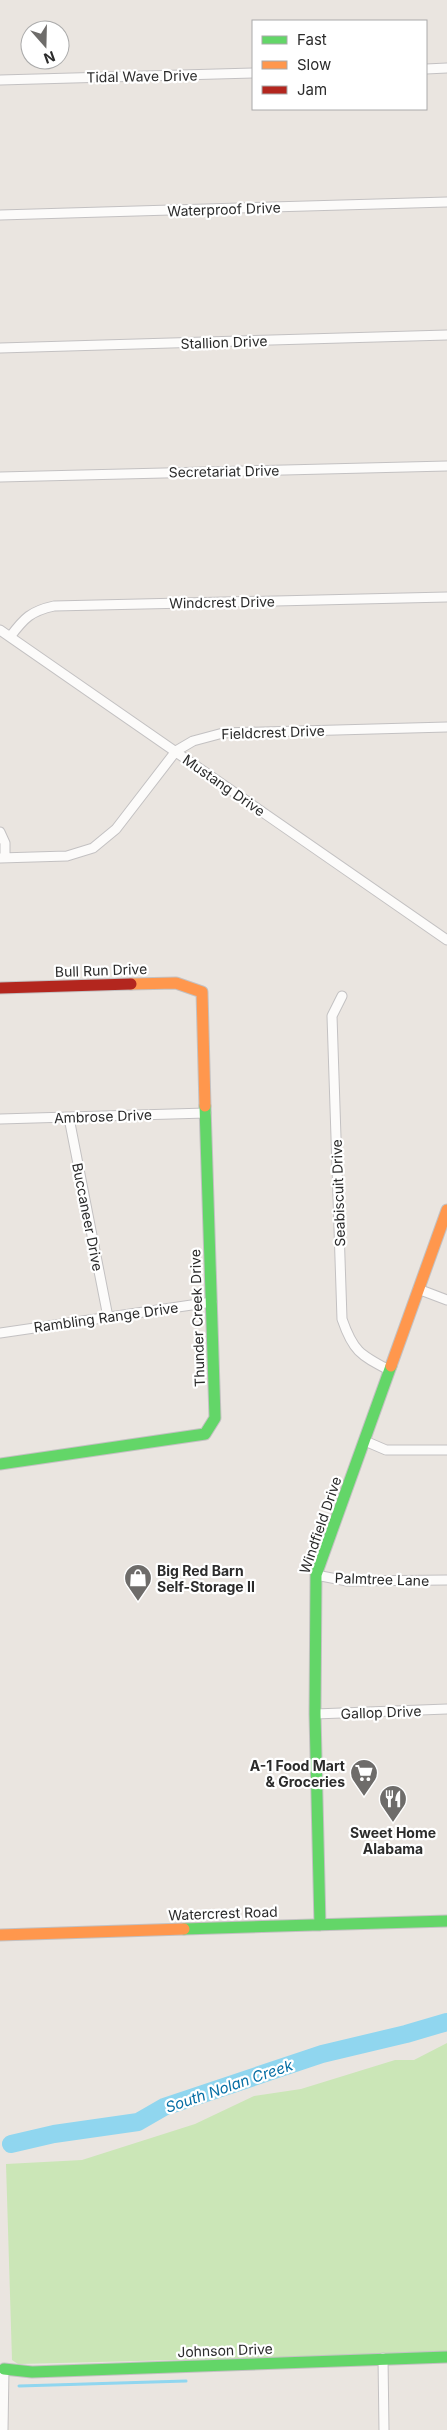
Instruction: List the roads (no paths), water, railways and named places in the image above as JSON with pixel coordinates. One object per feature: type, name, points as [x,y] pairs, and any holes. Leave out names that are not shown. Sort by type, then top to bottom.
[{"type":"street","points":[[427,69],[447,68]]},
{"type":"street","name":"Tidal Wave Drive","points":[[0,80],[252,73]]},
{"type":"street","name":"Waterproof Drive","points":[[0,215],[447,202]]},
{"type":"street","name":"Stallion Drive","points":[[0,348],[447,335]]},
{"type":"street","name":"Secretariat Drive","points":[[0,477],[447,466]]},
{"type":"street","name":"Windcrest Drive","points":[[10,637],[25,617],[40,609],[54,606],[447,597]]},
{"type":"street","name":"Mustang Drive","points":[[0,630],[447,940]]},
{"type":"street","name":"Fieldcrest Drive","points":[[3,858],[67,856],[93,848],[116,830],[176,751],[206,736],[223,733],[447,727]]},
{"type":"street","points":[[0,832],[5,843],[3,858]]},
{"type":"street","name":"Bull Run Drive","points":[[0,988],[176,983],[202,992]]},
{"type":"street","name":"Thunder Creek Drive","points":[[0,1464],[205,1434],[214,1418],[202,992]]},
{"type":"street","name":"Seabiscuit Drive","points":[[342,996],[332,1016],[342,1319],[348,1337],[361,1356],[389,1370]]},
{"type":"street","name":"Ambrose Drive","points":[[0,1119],[206,1113]]},
{"type":"street","name":"Buccaneer Drive","points":[[69,1118],[108,1317]]},
{"type":"street","name":"Windfield Drive","points":[[320,1925],[315,1714],[316,1575],[447,1210]]},
{"type":"street","points":[[418,1289],[447,1300]]},
{"type":"street","name":"Rambling Range Drive","points":[[0,1333],[212,1302]]},
{"type":"street","points":[[365,1441],[386,1450],[447,1450]]},
{"type":"street","name":"Palmtree Lane","points":[[316,1575],[347,1581],[447,1580]]},
{"type":"street","name":"Gallop Drive","points":[[315,1714],[447,1709]]},
{"type":"street","name":"Watercrest Road","points":[[0,1935],[447,1922]]},
{"type":"street","name":"Johnson Drive","points":[[4,2369],[32,2372],[447,2357]]},
{"type":"street","points":[[384,2358],[384,2430]]},
{"type":"street","points":[[3,2430],[4,2369]]},
{"type":"waterway","name":"South Nolan Creek","points":[[11,2144],[54,2134],[138,2122],[164,2107],[322,2054],[447,2022]]},
{"type":"waterway","points":[[19,2386],[186,2381]]},
{"type":"place","name":"Big Red Barn Self-Storage II","points":[[138,1602]]},
{"type":"place","name":"A-1 Food Mart & Groceries","points":[[364,1797]]},
{"type":"place","name":"Sweet Home Alabama","points":[[393,1823]]}]
